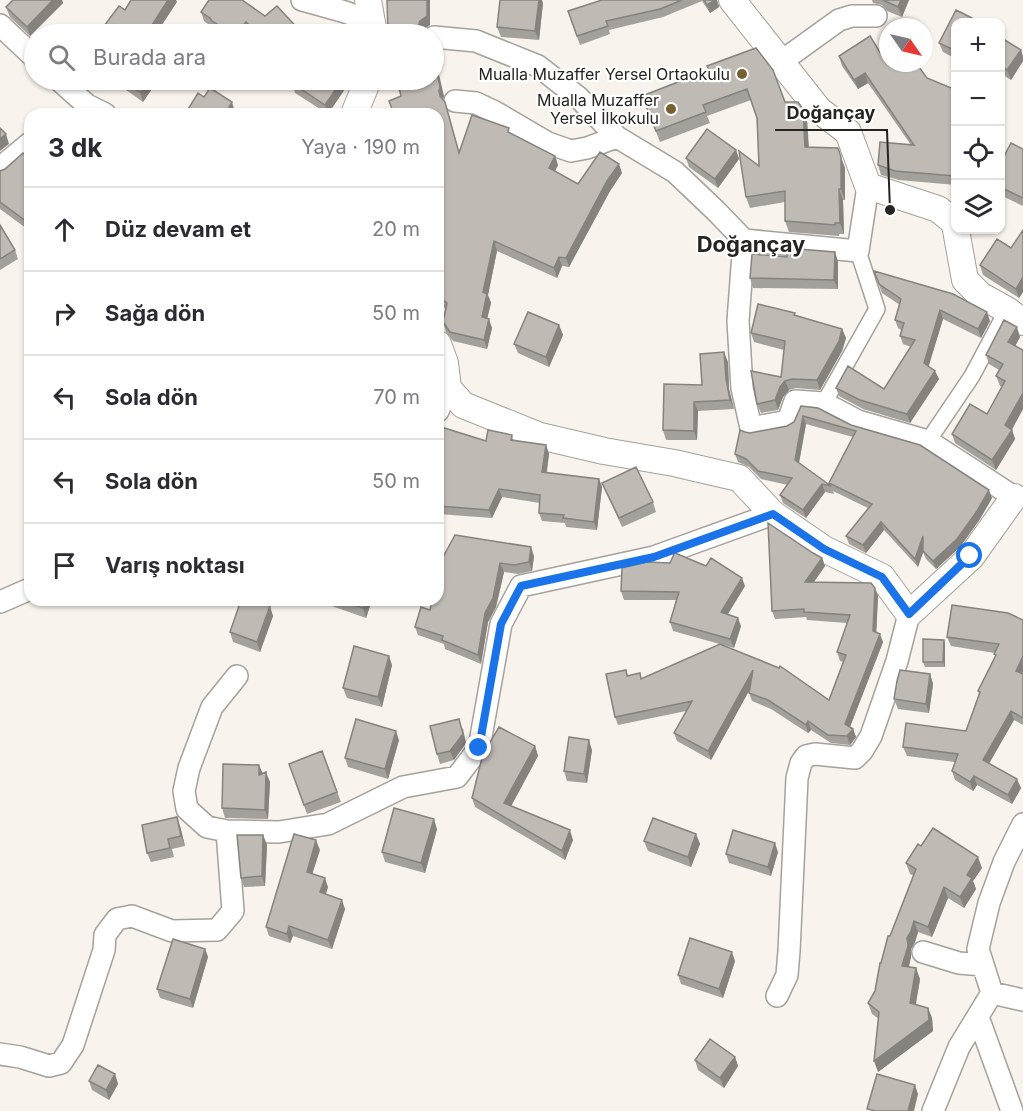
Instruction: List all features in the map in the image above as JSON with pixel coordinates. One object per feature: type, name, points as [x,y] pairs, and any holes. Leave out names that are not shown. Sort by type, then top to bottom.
[{"type":"street","points":[[302,0],[371,19]]},
{"type":"street","points":[[732,0],[819,110],[848,132],[868,186],[858,251],[877,309],[824,403]]},
{"type":"street","points":[[782,61],[839,20],[852,16],[876,16]]},
{"type":"street","points":[[0,25],[24,48]]},
{"type":"street","points":[[444,38],[476,41],[538,66],[578,97],[616,137],[675,172],[744,240],[858,251]]},
{"type":"street","points":[[69,90],[86,108]]},
{"type":"street","points":[[356,108],[364,90]]},
{"type":"street","points":[[455,101],[476,103],[495,111],[548,143],[571,151],[587,148],[616,137]]},
{"type":"street","points":[[0,168],[24,148]]},
{"type":"street","points":[[868,186],[938,209],[951,220]]},
{"type":"street","points":[[928,441],[1015,316],[980,295],[965,280],[957,234]]},
{"type":"street","points":[[744,240],[738,321],[742,388],[751,428],[788,421],[795,400],[824,403],[858,421],[928,441],[1020,493],[970,556],[909,614],[897,661],[871,736],[862,751],[855,758],[815,754],[806,756],[801,763],[797,778],[787,975],[777,996]]},
{"type":"street","points":[[444,360],[444,381]]},
{"type":"street","points":[[444,399],[540,436],[739,478],[773,514],[824,549],[882,577],[909,614]]},
{"type":"street","points":[[237,676],[212,707],[189,768],[184,791],[187,809],[207,827],[227,831],[279,832],[328,824],[403,787],[457,777],[479,748],[501,624],[521,586],[654,557],[773,514]]},
{"type":"street","points":[[0,602],[24,592]]},
{"type":"street","points":[[933,1111],[959,1047],[992,993],[978,949],[989,903],[1004,861],[1023,824]]},
{"type":"street","points":[[0,1054],[20,1057],[49,1066],[61,1063],[73,1045],[104,950],[105,935],[117,919],[132,916],[172,931],[218,930],[233,912],[227,831]]},
{"type":"street","points":[[923,952],[959,963],[983,965]]},
{"type":"street","points":[[992,993],[1023,1000]]},
{"type":"street","points":[[978,1017],[1012,1111]]},
{"type":"building","points":[[13,0],[53,0],[30,24],[24,24],[6,7]]},
{"type":"building","points":[[131,0],[168,0],[153,24],[106,24],[119,6],[125,10]]},
{"type":"building","points":[[209,0],[242,0],[265,16],[277,6],[294,24],[248,24],[246,22],[244,24],[217,24],[201,12]]},
{"type":"building","points":[[387,0],[427,0],[427,16],[419,24],[388,24]]},
{"type":"building","points":[[500,0],[539,0],[535,31],[497,27]]},
{"type":"building","points":[[602,0],[682,0],[660,9],[606,21],[608,26],[577,36],[568,11]]},
{"type":"building","points":[[704,0],[715,0],[707,5]]},
{"type":"building","points":[[883,0],[901,0],[898,7]]},
{"type":"building","points":[[956,10],[972,18],[952,18]]},
{"type":"building","points":[[951,20],[951,49],[939,43]]},
{"type":"building","points":[[870,36],[879,51],[879,72],[923,72],[927,78],[951,88],[951,176],[895,171],[878,165],[880,142],[914,145],[865,73],[854,80],[839,56]]},
{"type":"building","points":[[1005,40],[1021,50],[1007,70],[1005,69]]},
{"type":"building","points":[[756,48],[773,70],[785,102],[798,102],[803,109],[805,147],[838,148],[841,157],[840,223],[835,223],[835,225],[785,221],[785,191],[746,197],[739,151],[759,166],[757,118],[747,89],[703,105],[706,112],[656,131],[642,96],[709,70],[707,66]]},
{"type":"building","points":[[209,90],[213,90],[232,102],[230,108],[189,108],[198,93],[204,97]]},
{"type":"building","points":[[302,90],[335,90],[325,105]]},
{"type":"building","points":[[400,90],[439,90],[440,96],[445,102],[459,153],[472,115],[509,128],[508,132],[555,156],[549,168],[578,184],[600,152],[619,164],[607,181],[566,258],[559,257],[554,268],[494,241],[483,292],[487,294],[482,317],[489,319],[484,340],[450,332],[444,323],[447,303],[444,301],[444,108],[392,108],[389,101],[401,96]]},
{"type":"building","points":[[0,128],[6,134],[0,139]]},
{"type":"building","points":[[707,129],[736,150],[715,179],[686,158]]},
{"type":"building","points":[[1011,143],[1023,149],[1023,198],[1005,189],[1005,154]]},
{"type":"building","points":[[24,154],[24,220],[0,202],[0,171]]},
{"type":"building","points":[[0,225],[15,250],[0,259]]},
{"type":"building","points":[[1023,230],[1023,277],[1016,289],[980,265],[997,239],[1011,248]]},
{"type":"building","points":[[786,248],[835,252],[834,280],[750,278],[752,254],[787,257]]},
{"type":"building","points":[[874,271],[953,294],[987,312],[978,329],[940,310],[924,363],[935,371],[907,414],[860,400],[836,388],[848,366],[884,389],[915,340],[900,336],[904,323],[895,320],[901,299],[879,284]]},
{"type":"building","points":[[758,304],[795,313],[794,315],[842,329],[839,341],[817,380],[785,381],[775,400],[757,404],[751,371],[781,377],[785,341],[751,333]]},
{"type":"building","points":[[528,312],[559,325],[546,357],[514,344]]},
{"type":"building","points":[[1004,320],[1017,327],[1008,342],[1023,350],[1023,393],[1005,425],[1012,430],[992,460],[952,434],[970,404],[987,414],[1005,381],[996,376],[1003,364],[986,355]]},
{"type":"building","points":[[724,352],[730,400],[694,402],[694,431],[663,430],[664,384],[702,385],[700,354]]},
{"type":"building","points":[[801,406],[818,408],[851,425],[920,445],[989,490],[957,539],[933,561],[923,551],[923,536],[915,559],[881,522],[863,545],[846,536],[872,504],[829,483],[856,431],[803,416],[795,460],[831,486],[822,484],[803,510],[780,495],[792,478],[758,471],[746,459],[735,454],[740,430],[750,433],[787,426],[794,422]]},
{"type":"building","points":[[444,428],[486,441],[488,430],[512,435],[511,440],[546,445],[542,472],[599,479],[594,522],[563,518],[564,515],[539,513],[540,495],[499,489],[489,510],[444,506]]},
{"type":"building","points":[[636,467],[653,502],[619,518],[602,483]]},
{"type":"building","points":[[768,523],[822,558],[805,582],[871,583],[875,588],[873,631],[880,634],[845,724],[853,729],[847,736],[828,735],[808,721],[806,725],[768,700],[749,693],[753,670],[708,751],[674,733],[692,701],[615,717],[606,674],[626,670],[627,676],[640,673],[641,679],[720,644],[779,668],[780,666],[829,700],[846,655],[837,652],[850,615],[804,612],[804,609],[772,611]]},
{"type":"building","points":[[455,535],[531,547],[529,562],[514,565],[500,563],[493,598],[485,613],[478,655],[442,640],[443,636],[415,627],[421,607],[430,610],[431,606],[444,606],[444,555]]},
{"type":"building","points":[[675,553],[706,566],[711,558],[742,578],[721,612],[738,618],[730,639],[670,622],[679,592],[621,591],[622,568],[647,562],[670,563]]},
{"type":"building","points":[[952,605],[1008,613],[1023,620],[1023,656],[1016,671],[1023,674],[1023,718],[1011,711],[983,760],[1017,779],[1008,795],[974,776],[970,782],[952,771],[958,754],[903,747],[906,723],[966,731],[980,692],[978,691],[996,655],[994,654],[999,644],[947,637]]},
{"type":"building","points":[[239,606],[270,606],[257,642],[230,632]]},
{"type":"building","points":[[923,639],[944,640],[943,662],[923,662]]},
{"type":"building","points":[[354,646],[389,656],[378,697],[343,688]]},
{"type":"building","points":[[900,670],[930,674],[926,704],[894,699]]},
{"type":"building","points":[[356,719],[396,731],[385,769],[345,758]]},
{"type":"building","points":[[459,719],[463,734],[450,751],[437,754],[430,726]]},
{"type":"building","points":[[499,727],[535,746],[504,803],[570,830],[562,851],[472,798],[483,754]]},
{"type":"building","points":[[569,737],[589,740],[584,774],[564,771]]},
{"type":"building","points":[[322,751],[337,792],[304,805],[289,764]]},
{"type":"building","points":[[223,764],[259,765],[259,775],[266,772],[265,810],[222,808]]},
{"type":"building","points":[[394,808],[434,819],[421,863],[382,852]]},
{"type":"building","points":[[177,817],[181,836],[168,839],[170,848],[147,853],[142,825]]},
{"type":"building","points":[[653,818],[696,834],[688,857],[644,841]]},
{"type":"building","points":[[933,828],[978,857],[967,875],[972,878],[960,897],[944,887],[928,927],[914,921],[907,938],[908,946],[902,966],[916,968],[910,1003],[928,1008],[929,1020],[874,1061],[879,1012],[868,1003],[875,991],[888,936],[890,936],[916,869],[906,863],[918,844],[921,846]]},
{"type":"building","points":[[733,830],[775,843],[768,867],[726,854]]},
{"type":"building","points":[[294,834],[316,840],[307,872],[325,878],[320,892],[342,900],[328,940],[289,926],[287,934],[266,927]]},
{"type":"building","points":[[237,835],[263,835],[262,876],[241,878]]},
{"type":"building","points":[[690,938],[732,952],[719,989],[678,975]]},
{"type":"building","points":[[173,939],[205,949],[190,999],[157,989]]},
{"type":"building","points":[[710,1039],[735,1057],[720,1078],[695,1060]]},
{"type":"building","points":[[98,1065],[115,1074],[106,1090],[89,1081]]},
{"type":"building","points":[[877,1074],[915,1085],[908,1111],[867,1109]]},
{"type":"place","name":"Mualla Muzaffer Yersel Ortaokulu","points":[[742,74]]},
{"type":"place","name":"Mualla Muzaffer Yersel İlkokulu","points":[[671,109]]},
{"type":"place","name":"Doğançay","points":[[890,210]]},
{"type":"district","name":"Doğançay","points":[[751,244]]},
{"type":"route","points":[[479,748],[501,624],[521,586],[654,557],[773,514],[824,549],[882,577],[909,614],[970,556]]}]
